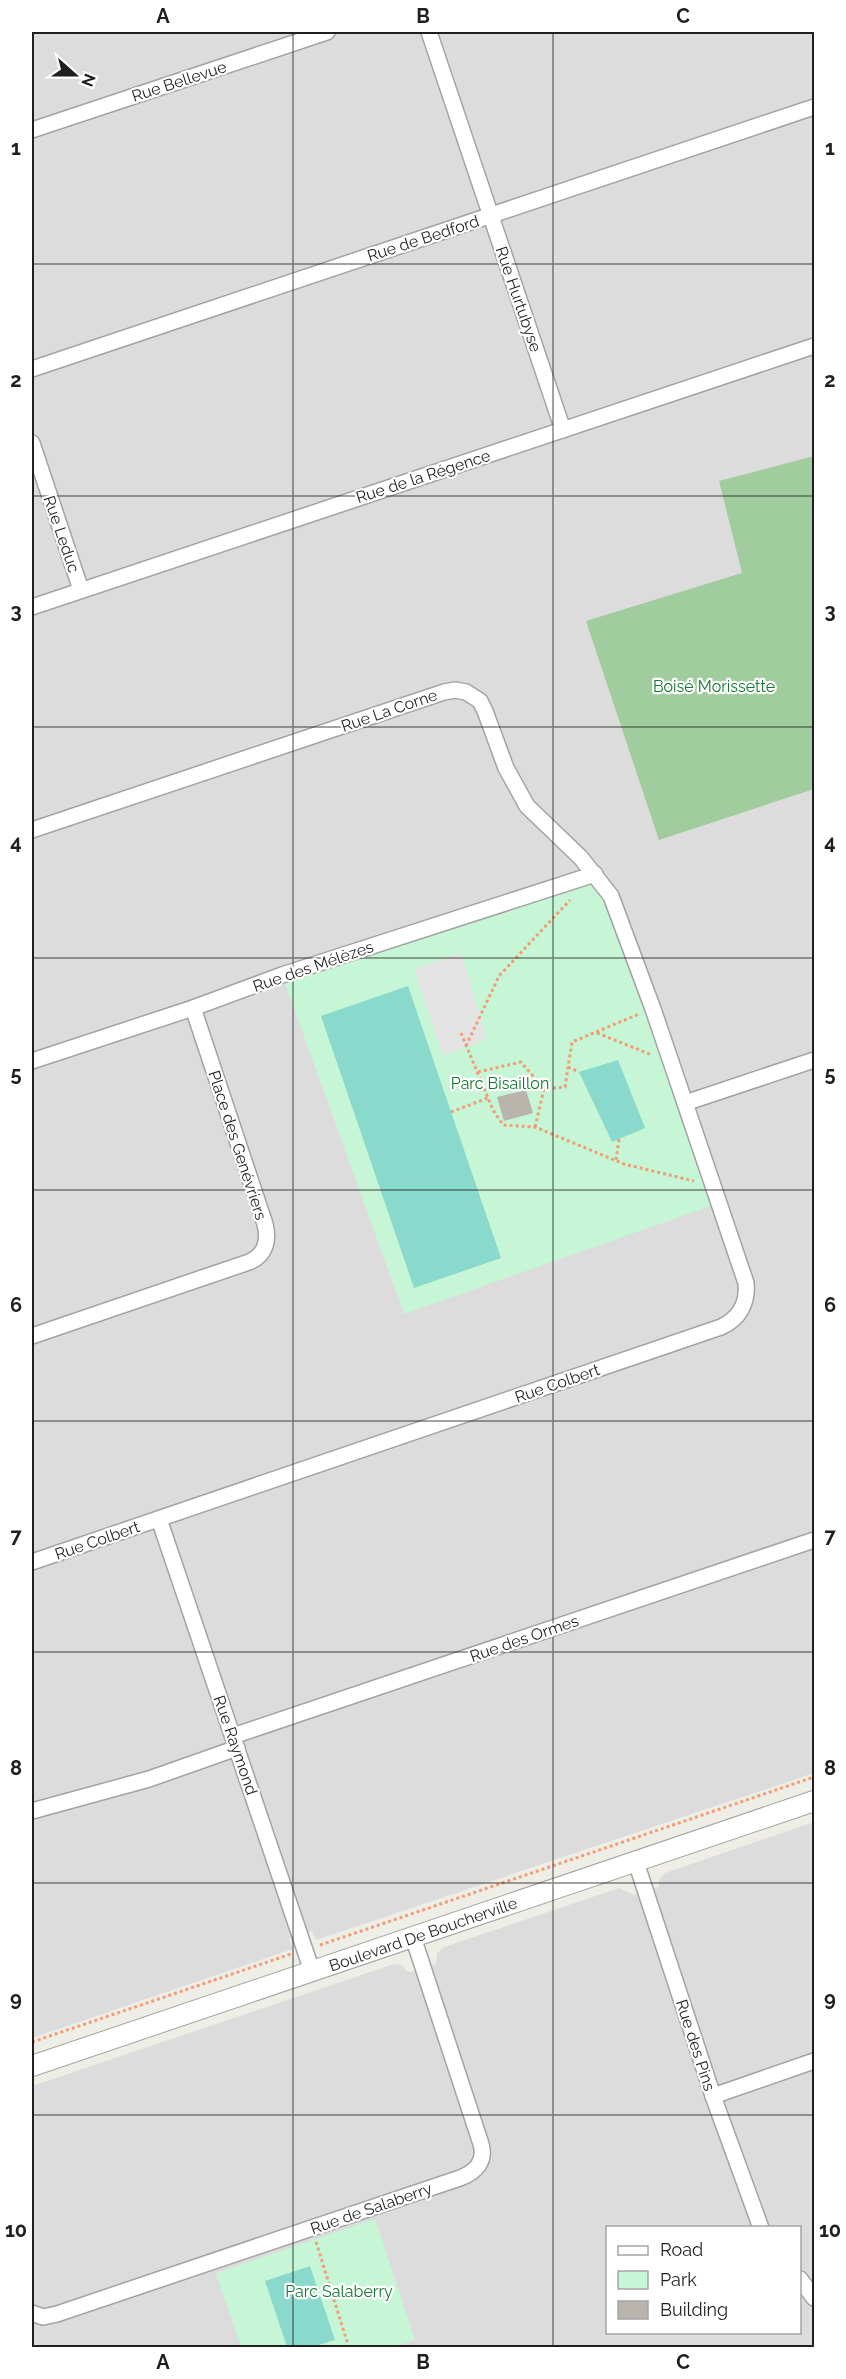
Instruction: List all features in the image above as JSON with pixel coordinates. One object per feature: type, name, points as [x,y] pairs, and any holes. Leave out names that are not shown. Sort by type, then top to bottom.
[{"type":"street","name":"Rue Bellevue","points":[[32,130],[327,32]]},
{"type":"street","name":"Rue Hurtubyse","points":[[429,32],[563,430]]},
{"type":"street","name":"Rue de Bedford","points":[[32,369],[814,107]]},
{"type":"street","name":"Rue de la Régence","points":[[32,607],[814,346]]},
{"type":"street","name":"Rue Leduc","points":[[32,443],[81,590]]},
{"type":"street","name":"Rue La Corne","points":[[32,830],[444,692],[455,690],[471,694],[483,706],[506,768],[527,806],[595,874],[611,896],[685,1103]]},
{"type":"street","name":"Rue des Mélèzes","points":[[32,1061],[293,972],[595,874]]},
{"type":"street","name":"Place des Genévriers","points":[[32,1336],[249,1262],[265,1249],[267,1238],[265,1224],[193,1008]]},
{"type":"street","points":[[685,1103],[814,1060]]},
{"type":"street","name":"Rue Colbert","points":[[32,1562],[726,1324],[743,1307],[746,1283],[685,1103]]},
{"type":"street","name":"Rue Raymond","points":[[159,1519],[312,1971]]},
{"type":"street","name":"Rue des Ormes","points":[[32,1811],[149,1779],[235,1742],[814,1540]]},
{"type":"street","name":"Boulevard De Boucherville","points":[[32,2066],[814,1801]]},
{"type":"street","name":"Rue des Pins","points":[[636,1862],[713,2096],[752,2207],[761,2226]]},
{"type":"street","name":"Rue de Salaberry","points":[[32,2313],[43,2317],[57,2314],[470,2174],[482,2158],[481,2144],[413,1937]]},
{"type":"street","points":[[713,2096],[814,2061]]},
{"type":"street","points":[[801,2280],[814,2298]]},
{"type":"path","points":[[466,1046],[499,976],[570,899]]},
{"type":"path","points":[[544,1089],[565,1087],[572,1042],[653,1009]]},
{"type":"path","points":[[461,1033],[502,1125],[535,1127],[616,1160],[713,1186]]},
{"type":"path","points":[[595,1033],[671,1062]]},
{"type":"path","points":[[478,1072],[521,1062],[544,1089]]},
{"type":"path","points":[[568,1067],[579,1072]]},
{"type":"path","points":[[535,1127],[544,1089]]},
{"type":"path","points":[[451,1113],[489,1098]]},
{"type":"path","points":[[616,1160],[619,1139]]},
{"type":"path","name":"Boulevard De Boucherville","points":[[322,1944],[814,1777]]},
{"type":"path","points":[[32,2042],[290,1955]]},
{"type":"path","points":[[312,2228],[349,2348]]},
{"type":"shaded area","points":[[32,32],[814,32],[814,1773],[316,1940],[312,1931],[289,1939],[293,1949],[32,2038]]},
{"type":"shaded area","points":[[461,953],[487,1039],[443,1056],[414,969]]},
{"type":"shaded area","points":[[408,986],[501,1258],[414,1288],[321,1016]]},
{"type":"shaded area","points":[[618,1060],[645,1128],[612,1142],[579,1072]]},
{"type":"shaded area","points":[[814,1822],[814,2347],[32,2347],[32,2086],[394,1964],[402,1965],[408,1972],[411,1972],[436,1964],[437,1953],[444,1947],[619,1888],[634,1895],[659,1887],[659,1880],[665,1873]]},
{"type":"shaded area","points":[[310,2266],[335,2340],[312,2347],[287,2347],[265,2281]]},
{"type":"green space","name":"Boisé Morissette","points":[[814,456],[814,789],[659,840],[586,621],[742,573],[719,481]]},
{"type":"green space","name":"Parc Bisaillon","points":[[595,874],[719,1203],[404,1314],[282,975]]},
{"type":"green space","name":"Parc Salaberry","points":[[375,2219],[415,2340],[391,2348],[241,2347],[216,2273]]},
{"type":"building","points":[[526,1090],[533,1113],[504,1121],[497,1097]]}]
